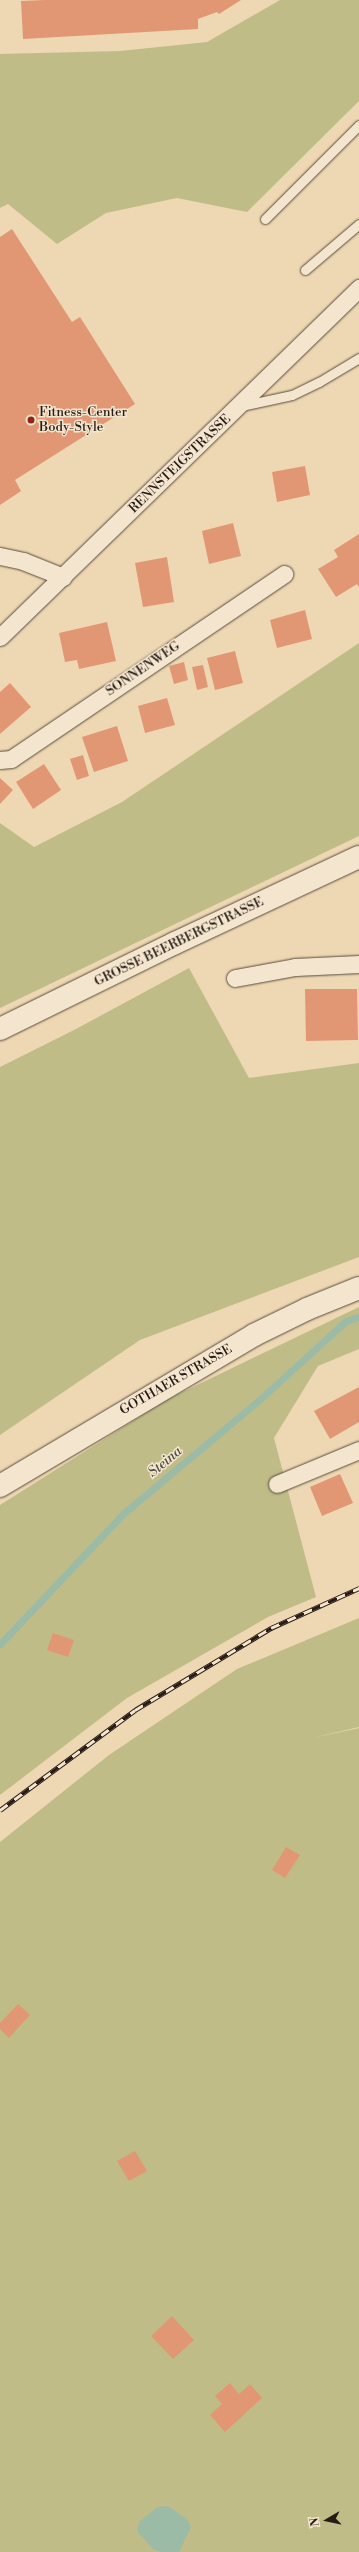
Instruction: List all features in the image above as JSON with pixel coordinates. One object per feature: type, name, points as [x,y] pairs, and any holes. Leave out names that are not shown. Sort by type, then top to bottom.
[{"type":"main road","name":"GROSSE BEERBERGSTRASSE","points":[[0,1029],[175,943],[359,857]]},
{"type":"main road","name":"GOTHAER STRASSE","points":[[0,1486],[254,1335],[308,1309],[359,1288]]},
{"type":"street","name":"RENNSTEIGSTRASSE","points":[[0,637],[63,578],[359,288]]},
{"type":"street","points":[[0,556],[23,561],[63,578]]},
{"type":"street","name":"SONNENWEG","points":[[0,760],[11,759],[284,574]]},
{"type":"street","points":[[235,978],[295,967],[359,964]]},
{"type":"street","points":[[277,1484],[359,1450]]},
{"type":"lane","points":[[265,219],[359,125]]},
{"type":"lane","points":[[305,270],[359,224]]},
{"type":"lane","points":[[238,407],[292,395],[319,382],[359,358]]},
{"type":"shaded area","points":[[280,0],[359,0],[359,101],[247,212],[177,198],[106,213],[57,244],[8,204],[0,208],[0,54],[120,51],[207,42]]},
{"type":"shaded area","points":[[359,643],[359,836],[0,1008],[0,823],[34,847],[38,845],[122,802]]},
{"type":"shaded area","points":[[189,968],[249,1078],[359,1063],[359,1257],[140,1340],[0,1435],[0,1067],[76,1029]]},
{"type":"shaded area","points":[[359,1307],[359,1349],[318,1366],[274,1438],[316,1597],[268,1617],[127,1698],[0,1795],[0,1505],[168,1399]]},
{"type":"shaded area","points":[[359,1618],[359,1727],[312,1738],[359,1728],[359,2552],[0,2552],[0,1842],[109,1755],[237,1669]]},
{"type":"shaded area","points":[[168,2506],[187,2519],[191,2527],[179,2552],[161,2552],[153,2549],[137,2531],[140,2521],[158,2507]]},
{"type":"building","points":[[241,0],[219,14],[217,12],[198,19],[198,29],[23,39],[21,1]]},
{"type":"building","points":[[12,229],[72,322],[80,317],[135,404],[15,480],[21,491],[0,505],[0,237]]},
{"type":"building","points":[[305,466],[310,495],[277,502],[272,472]]},
{"type":"building","points":[[233,523],[241,556],[209,564],[202,531]]},
{"type":"building","points":[[359,534],[359,587],[357,584],[336,597],[318,569],[338,557],[334,550]]},
{"type":"building","points":[[167,557],[174,602],[143,607],[135,563]]},
{"type":"building","points":[[305,610],[312,639],[277,648],[270,620]]},
{"type":"building","points":[[107,622],[116,661],[79,669],[77,660],[65,662],[59,633]]},
{"type":"building","points":[[235,651],[243,683],[215,690],[207,658]]},
{"type":"building","points":[[184,662],[188,680],[174,684],[169,666]]},
{"type":"building","points":[[203,665],[208,687],[197,690],[192,667]]},
{"type":"building","points":[[10,683],[31,707],[0,734],[0,692]]},
{"type":"building","points":[[167,698],[175,725],[145,733],[138,706]]},
{"type":"building","points":[[117,726],[128,761],[94,772],[82,737]]},
{"type":"building","points":[[83,755],[89,776],[77,780],[70,759]]},
{"type":"building","points":[[44,764],[61,790],[33,809],[16,782]]},
{"type":"building","points":[[0,778],[13,790],[0,804]]},
{"type":"building","points":[[305,989],[357,989],[358,1040],[306,1041]]},
{"type":"building","points":[[359,1387],[359,1422],[330,1439],[314,1411]]},
{"type":"building","points":[[340,1474],[353,1503],[322,1516],[310,1487]]},
{"type":"building","points":[[53,1633],[74,1640],[68,1657],[47,1650]]},
{"type":"building","points":[[286,1847],[300,1855],[285,1878],[272,1870]]},
{"type":"building","points":[[18,2004],[30,2015],[9,2038],[0,2029],[0,2023]]},
{"type":"building","points":[[135,2151],[147,2171],[129,2181],[117,2161]]},
{"type":"building","points":[[172,2316],[194,2340],[173,2359],[151,2336]]},
{"type":"building","points":[[230,2383],[239,2394],[250,2384],[262,2398],[225,2432],[210,2415],[222,2404],[215,2396]]},
{"type":"waterway","name":"Steina","points":[[0,1644],[124,1513],[258,1401],[346,1321],[359,1317]]},
{"type":"railway","points":[[0,1810],[135,1710],[271,1628],[359,1588]]},
{"type":"place","name":"Fitness-Center Body-Style","points":[[31,420]]}]
